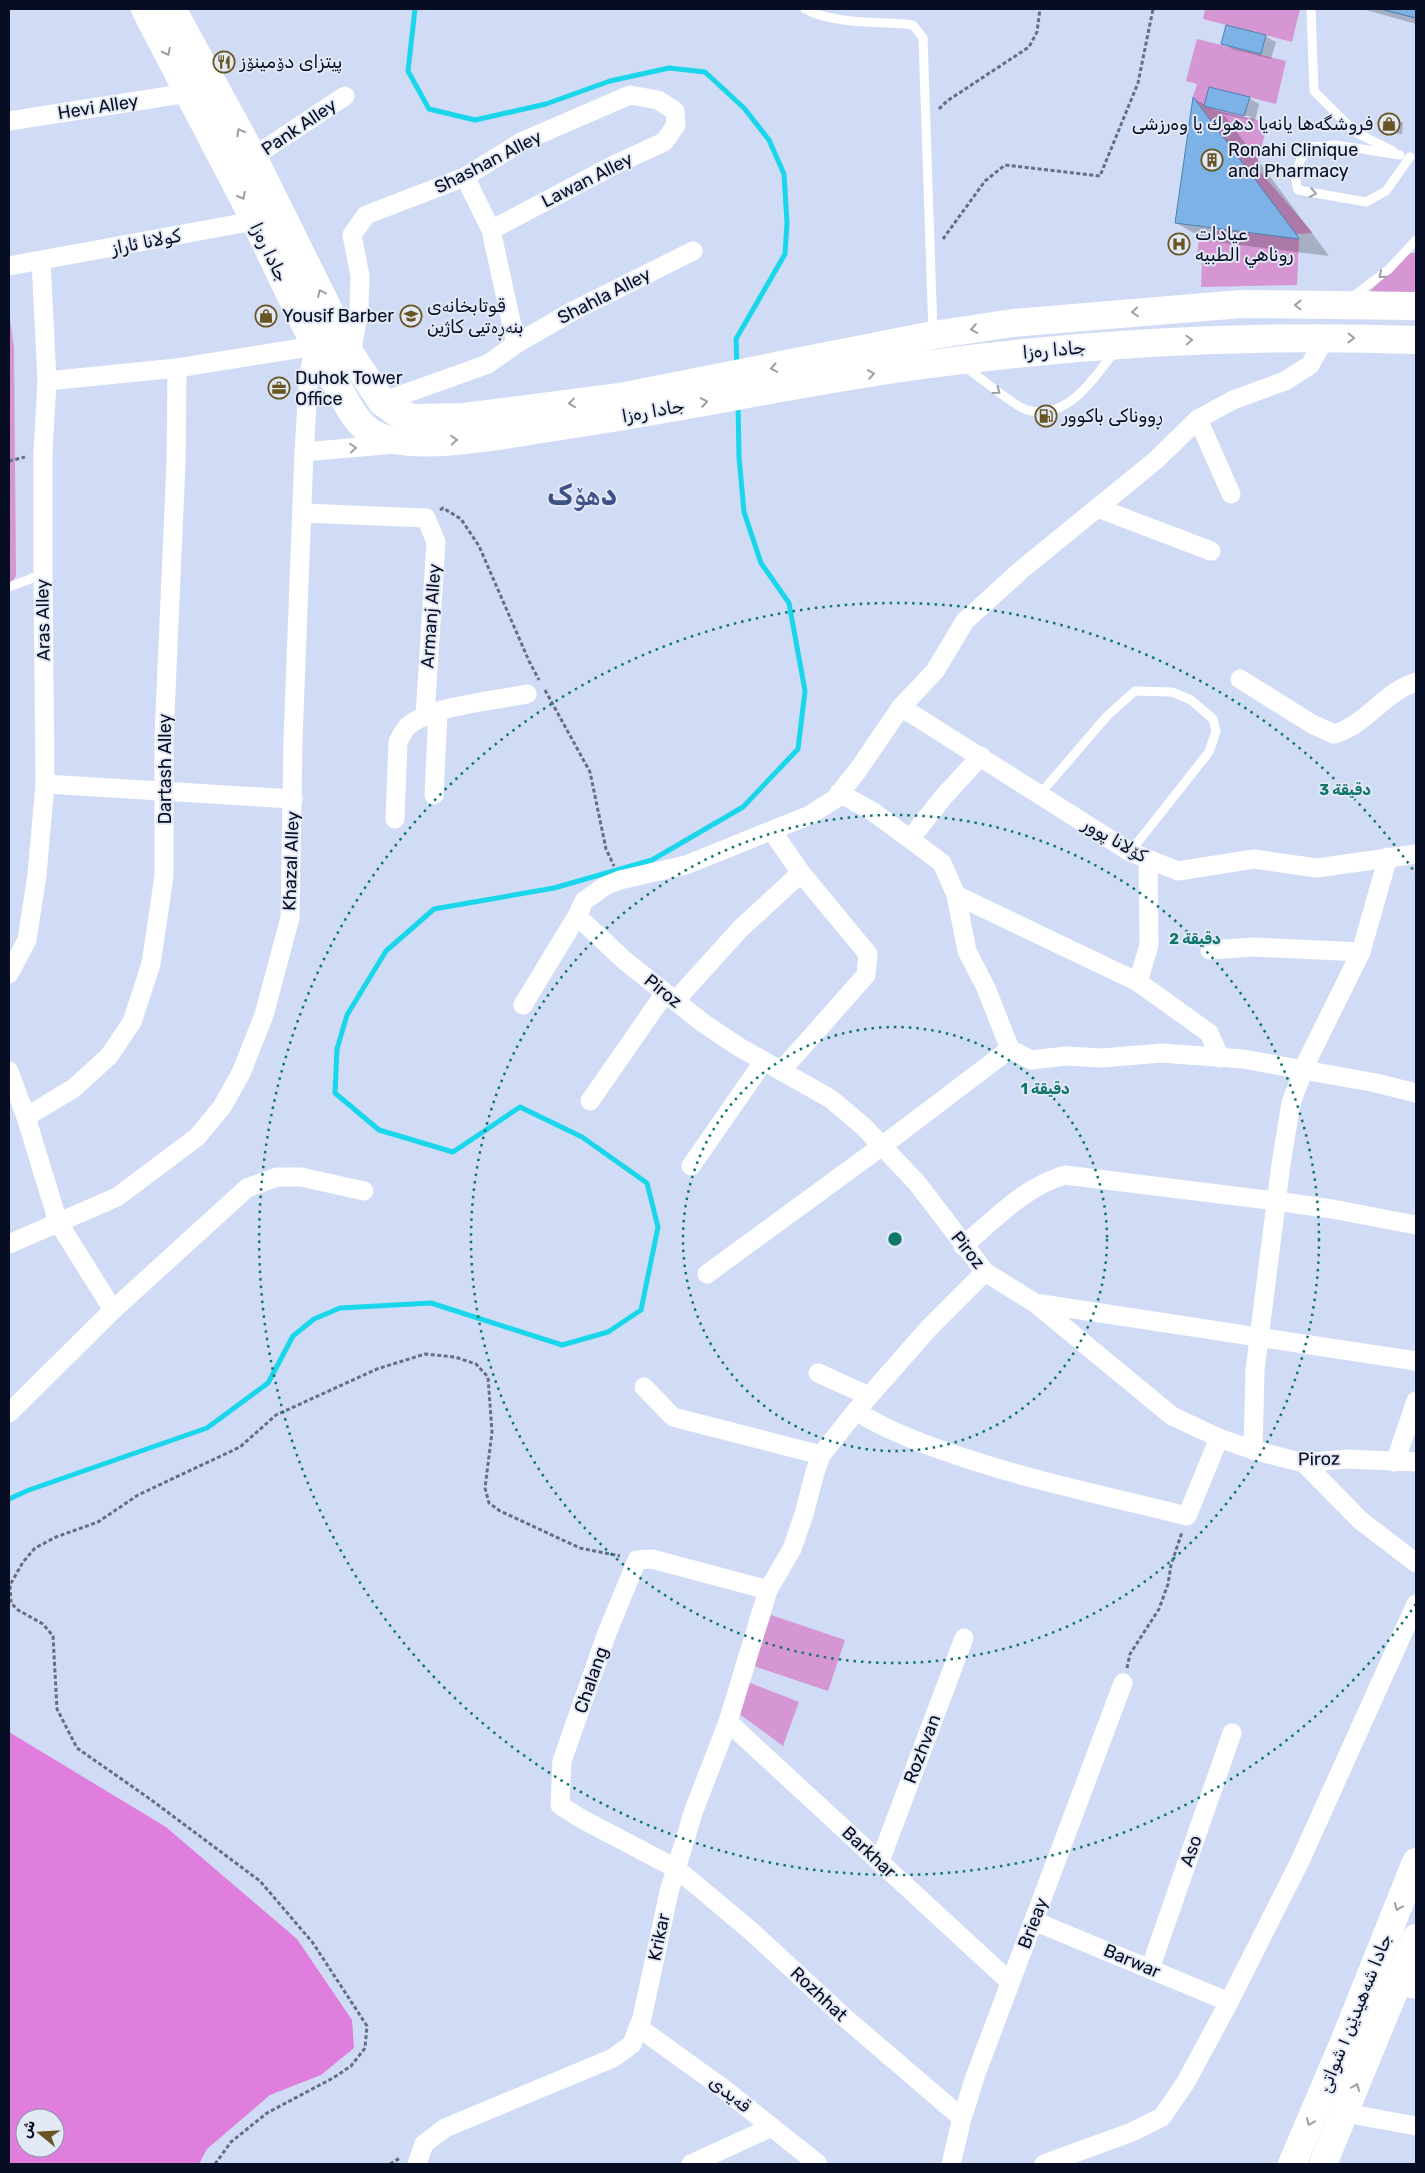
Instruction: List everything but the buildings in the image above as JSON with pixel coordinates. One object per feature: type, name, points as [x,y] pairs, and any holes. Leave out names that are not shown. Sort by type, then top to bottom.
[{"type":"main road","name":"جادا ره‌زا","points":[[145,9],[255,221],[315,346],[354,415],[367,430],[395,441],[425,442],[476,438],[621,407],[822,370],[958,361],[1121,344],[1230,339],[1325,338],[1416,340]]},
{"type":"main road","name":"جادا ره‌زا","points":[[172,9],[253,157],[351,355],[382,402],[404,416],[443,418],[621,407]]},
{"type":"main road","name":"جادا ره‌زا","points":[[822,370],[933,335],[1013,323],[1222,305],[1416,306]]},
{"type":"main road","name":"جادا شەهیدێن ١ شواتێ","points":[[1292,2164],[1344,2042],[1416,1862]]},
{"type":"main road","name":"جادا شەهیدێن ١ شواتێ","points":[[1323,2164],[1345,2113],[1406,1987],[1416,1938]]},
{"type":"street","name":"Hevi Alley","points":[[9,121],[188,93]]},
{"type":"street","name":"Shashan Alley","points":[[351,355],[359,309],[360,276],[352,235],[366,215],[465,177],[520,142],[630,95],[658,100],[675,111],[676,125]]},
{"type":"street","name":"Pank Alley","points":[[253,157],[345,96]]},
{"type":"street","name":"Lawan Alley","points":[[491,230],[616,164],[664,142],[676,125]]},
{"type":"street","points":[[465,177],[491,230],[516,344]]},
{"type":"street","name":"کولانا ئاراز","points":[[9,266],[283,215]]},
{"type":"street","name":"Shahla Alley","points":[[382,402],[488,364],[516,344],[571,312],[693,251]]},
{"type":"street","name":"Aras Alley","points":[[9,974],[26,940],[37,874],[45,784],[43,453],[47,381],[41,261]]},
{"type":"street","points":[[523,1005],[578,916],[584,901],[605,886],[620,880],[686,865],[810,815],[835,799],[901,707],[935,671],[965,621],[1020,570],[1156,460],[1198,419],[1233,400],[1285,381],[1310,365],[1325,338]]},
{"type":"street","points":[[47,381],[177,368],[315,346]]},
{"type":"street","name":"Khazal Alley","points":[[9,1244],[117,1197],[197,1137],[222,1107],[241,1073],[264,1015],[290,918],[293,723],[304,452],[309,373],[315,346]]},
{"type":"street","name":"Dartash Alley","points":[[26,1117],[74,1088],[109,1056],[132,1022],[151,964],[164,876],[164,737],[176,462],[177,368]]},
{"type":"street","points":[[1198,419],[1231,494]]},
{"type":"street","points":[[304,452],[425,442]]},
{"type":"street","points":[[1098,508],[1211,551]]},
{"type":"street","points":[[302,514],[426,518]]},
{"type":"street","name":"Armanj Alley","points":[[426,518],[436,542],[431,714],[434,796]]},
{"type":"street","points":[[1240,679],[1312,724],[1334,734],[1347,730],[1380,706],[1395,691],[1416,682]]},
{"type":"street","points":[[395,819],[398,742],[402,733],[410,725],[431,714],[527,694]]},
{"type":"street","name":"کۆلانا پوور","points":[[901,707],[1130,852],[1178,870],[1254,859],[1317,868],[1416,854]]},
{"type":"street","points":[[910,839],[945,795],[981,756]]},
{"type":"street","points":[[45,784],[293,799]]},
{"type":"street","points":[[839,793],[872,811],[942,863],[956,895],[967,951],[986,988],[1010,1049],[1031,1060],[1066,1056],[1102,1058],[1162,1053],[1243,1059],[1376,1083],[1416,1093]]},
{"type":"street","points":[[772,831],[801,873],[868,954],[866,975],[781,1071]]},
{"type":"street","points":[[1253,1450],[1254,1370],[1276,1200],[1291,1103],[1303,1071],[1361,952],[1388,858]]},
{"type":"street","points":[[1138,982],[1149,945],[1148,860]]},
{"type":"street","points":[[590,1101],[670,997],[801,873]]},
{"type":"street","points":[[956,895],[1138,982],[1209,1032],[1220,1058]]},
{"type":"street","name":"Piroz","points":[[578,916],[624,960],[710,1028],[831,1099],[864,1127],[917,1182],[963,1246],[985,1272],[1035,1303],[1172,1416],[1219,1438],[1253,1450],[1304,1463],[1346,1459],[1416,1462]]},
{"type":"street","points":[[1210,950],[1253,947],[1361,952]]},
{"type":"street","points":[[707,1274],[882,1146],[1010,1049]]},
{"type":"street","points":[[691,1166],[764,1061]]},
{"type":"street","points":[[9,1071],[26,1117],[58,1222],[113,1310]]},
{"type":"street","points":[[963,1246],[1026,1193],[1048,1180],[1065,1175],[1276,1200],[1416,1225]]},
{"type":"street","points":[[9,1413],[113,1310],[247,1188],[277,1178],[301,1177],[364,1191]]},
{"type":"street","name":"Krikar","points":[[417,2164],[424,2144],[445,2128],[613,2058],[632,2044],[638,2027],[669,1892],[694,1810],[728,1722],[768,1590],[792,1549],[804,1514],[814,1472],[821,1455],[856,1411],[929,1328],[985,1272]]},
{"type":"street","points":[[1035,1303],[1416,1361]]},
{"type":"street","points":[[818,1373],[869,1396]]},
{"type":"street","points":[[644,1387],[673,1416],[821,1455]]},
{"type":"street","points":[[1395,1462],[1416,1401]]},
{"type":"street","points":[[856,1411],[879,1426],[911,1440],[992,1468],[1186,1516],[1219,1438]]},
{"type":"street","points":[[1304,1463],[1360,1520],[1416,1563]]},
{"type":"street","points":[[637,1560],[652,1559],[768,1590]]},
{"type":"street","name":"Chalang","points":[[637,1560],[607,1632],[562,1761],[560,1805],[580,1818],[677,1869]]},
{"type":"street","points":[[1044,2164],[1132,2132],[1162,2117],[1186,2082],[1229,2002],[1300,1861],[1416,1604]]},
{"type":"street","name":"Rozhvan","points":[[880,1861],[964,1638]]},
{"type":"street","name":"Brieay","points":[[951,2164],[962,2118],[1010,1982],[1123,1683]]},
{"type":"street","name":"Barkhar","points":[[728,1722],[1010,1982]]},
{"type":"street","name":"Aso","points":[[1150,1969],[1232,1732]]},
{"type":"street","name":"Rozhhat","points":[[677,1869],[751,1931],[844,2017],[962,2118]]},
{"type":"street","name":"Barwar","points":[[1034,1921],[1229,2002]]},
{"type":"street","name":"قەیدی","points":[[638,2027],[724,2089],[818,2164]]},
{"type":"street","points":[[1345,2113],[1416,2126]]},
{"type":"street","points":[[691,2164],[772,2127]]},
{"type":"lane","points":[[805,9],[812,13],[838,19],[914,25],[923,38],[933,335]]},
{"type":"lane","points":[[1311,9],[1314,91],[1356,132],[1400,154]]},
{"type":"lane","points":[[1336,145],[1400,154],[1413,158],[1386,191],[1366,202],[1298,190],[1295,180],[1297,166],[1308,148],[1336,145]]},
{"type":"lane","points":[[1340,305],[1389,269],[1416,240]]},
{"type":"lane","points":[[958,361],[1026,410],[1053,412],[1076,398],[1121,344]]},
{"type":"lane","points":[[9,587],[43,574]]},
{"type":"lane","points":[[1040,794],[1107,716],[1135,691],[1172,692],[1191,700],[1213,718],[1216,731],[1209,752],[1130,852]]},
{"type":"path","points":[[926,122],[947,101],[1029,47],[1037,32],[1040,9]]},
{"type":"path","points":[[930,253],[950,232],[985,181],[1005,165],[1100,176],[1138,83],[1153,9]]},
{"type":"path","points":[[426,518],[443,508],[461,520],[479,546],[529,661],[590,772],[606,849],[617,874]]},
{"type":"path","points":[[215,2164],[232,2142],[267,2112],[333,2078],[352,2066],[365,2048],[367,2026],[313,1943],[260,1882],[150,1799],[77,1748],[57,1709],[53,1636],[43,1624],[18,1610],[11,1603],[10,1586],[23,1562],[35,1548],[56,1537],[98,1522],[138,1495],[240,1447],[276,1415],[377,1369],[425,1354],[455,1356],[476,1364],[488,1378],[492,1432],[485,1488],[489,1503],[500,1511],[580,1548],[637,1560]]},
{"type":"path","points":[[1123,1683],[1130,1654],[1159,1609],[1168,1584],[1171,1565],[1186,1516]]},
{"type":"shaded area","points":[[1205,9],[1300,9],[1292,42],[1203,19]]},
{"type":"shaded area","points":[[1197,39],[1286,61],[1276,104],[1209,87],[1204,106],[1268,123],[1256,167],[1313,233],[1296,234],[1193,97],[1197,84],[1186,81]]},
{"type":"shaded area","points":[[1219,229],[1299,239],[1297,285],[1201,287],[1202,260],[1196,260],[1199,241],[1214,236]]},
{"type":"shaded area","points":[[1410,253],[1416,253],[1416,294],[1370,291]]},
{"type":"shaded area","points":[[9,312],[14,348],[16,576],[9,586]]},
{"type":"shaded area","points":[[771,1615],[845,1640],[828,1691],[754,1666]]},
{"type":"shaded area","points":[[748,1682],[799,1702],[783,1746],[738,1713]]},
{"type":"shaded area","points":[[9,1732],[166,1827],[297,1939],[352,2020],[354,2048],[321,2075],[270,2095],[207,2149],[199,2164],[9,2164]]},
{"type":"waterway","points":[[415,9],[408,71],[429,109],[475,120],[546,104],[610,81],[669,68],[705,72],[744,108],[769,140],[784,174],[787,223],[785,254],[736,339],[737,366]]},
{"type":"waterway","points":[[9,1499],[29,1490],[207,1428],[268,1383],[293,1336],[314,1319],[340,1308],[431,1303],[562,1345],[608,1332],[641,1310],[658,1227],[647,1183],[582,1137],[520,1107],[453,1152],[379,1130],[335,1093],[337,1049],[347,1015],[386,951],[434,909],[554,888],[652,860],[743,807],[798,749],[805,691],[789,603],[761,563],[744,512],[739,457],[738,404]]},
{"type":"place","name":"پیتزای دۆمینۆز","points":[[224,62]]},
{"type":"place","name":"فروشگه‌ها یانه‌یا دهوك یا وه‌رزشی","points":[[1389,124]]},
{"type":"place","name":"Ronahi Clinique and Pharmacy","points":[[1212,160]]},
{"type":"place","name":"عيادات روناهي الطبيه","points":[[1179,244]]},
{"type":"place","name":"Yousif Barber","points":[[266,316]]},
{"type":"place","name":"قوتابخانەی بنەڕەتیی کاژین","points":[[411,316]]},
{"type":"place","name":"Duhok Tower Office","points":[[279,388]]},
{"type":"place","name":"ڕووناکی باکوور","points":[[1046,416]]},
{"type":"district","name":"دھۆک","points":[[582,495]]}]
